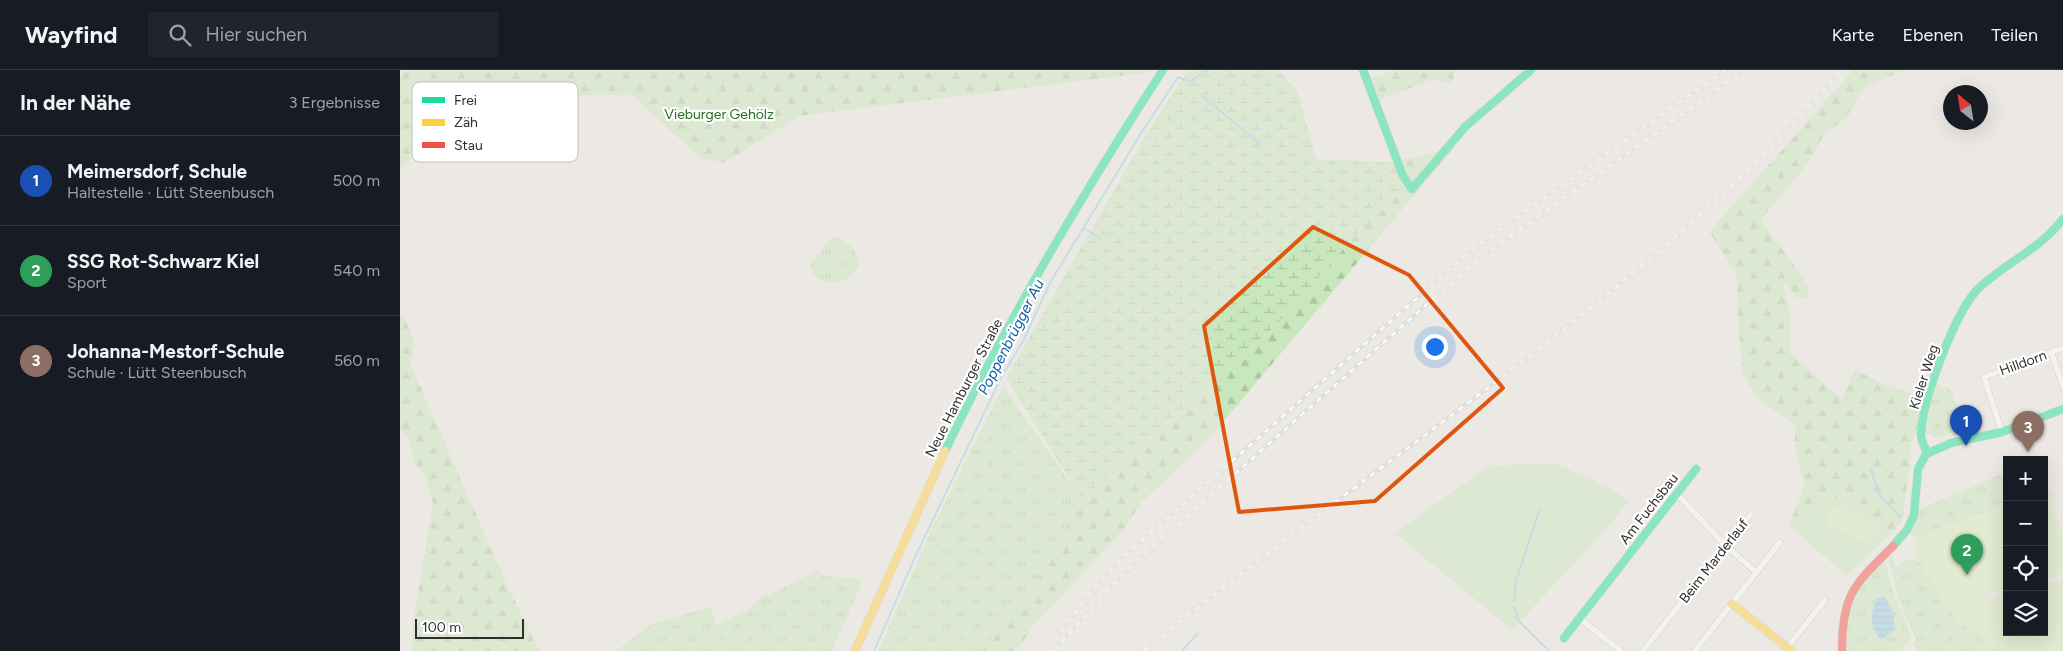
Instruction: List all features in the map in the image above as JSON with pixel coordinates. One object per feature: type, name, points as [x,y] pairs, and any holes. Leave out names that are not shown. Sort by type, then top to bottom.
[{"type":"street","name":"Neue Hamburger Straße","points":[[855,651],[928,486],[1030,288],[1097,174],[1163,70]]},
{"type":"street","points":[[1363,70],[1403,176],[1412,188],[1465,128],[1531,70]]},
{"type":"street","name":"Kieler Weg","points":[[1927,453],[1921,435],[1928,399],[1956,320],[1969,298],[1990,279],[2054,234],[2063,220]]},
{"type":"street","name":"Hilldorn","points":[[2002,432],[1984,377],[2063,348]]},
{"type":"street","points":[[2050,352],[2063,386]]},
{"type":"street","points":[[1842,651],[1843,613],[1849,594],[1855,584],[1899,539],[1912,522],[1919,462],[1927,453],[1942,446],[2002,432],[2063,409]]},
{"type":"street","name":"Am Fuchsbau","points":[[1564,638],[1696,469]]},
{"type":"street","points":[[1676,494],[1726,546],[1757,573]]},
{"type":"street","name":"Beim Marderlauf","points":[[1643,651],[1751,514]]},
{"type":"street","points":[[1695,651],[1780,542]]},
{"type":"street","points":[[1732,604],[1789,649],[1826,600]]},
{"type":"street","points":[[1579,618],[1621,651]]},
{"type":"highlighted area","points":[[1313,227],[1409,275],[1503,388],[1375,501],[1239,512],[1204,326]]},
{"type":"green space","name":"Vieburger Gehölz","points":[[408,70],[1147,70],[1145,73],[799,116],[724,163],[699,157],[632,95],[578,96],[578,82],[412,82],[412,158],[400,169],[400,75]]},
{"type":"green space","points":[[1191,70],[1279,70],[1298,93],[1316,159],[1394,162],[1406,188],[1351,240],[1262,339],[1192,399],[1082,499],[1006,378],[1144,138],[1181,80]]},
{"type":"green space","points":[[1395,70],[1455,70],[1453,82],[1447,83],[1432,80],[1379,100],[1371,79]]},
{"type":"green space","points":[[1853,70],[1903,70],[1864,88],[1846,118],[1824,134],[1810,161],[1761,219],[1810,288],[1806,299],[1795,297],[1782,279],[1790,313],[1791,353],[1842,400],[1855,370],[1884,384],[1923,397],[1918,430],[1911,444],[1911,458],[1902,521],[1893,532],[1826,494],[1797,532],[1789,524],[1805,486],[1794,445],[1796,426],[1756,397],[1742,373],[1736,273],[1709,232]]},
{"type":"green space","points":[[1454,148],[1207,441],[1141,503],[1123,531],[1033,626],[1017,651],[982,651],[1032,588],[1082,499],[1192,399],[1262,339],[1351,240],[1406,188],[1394,162]]},
{"type":"green space","points":[[835,236],[852,247],[859,266],[850,277],[836,283],[830,283],[820,280],[812,271],[810,265],[828,240]]},
{"type":"green space","points":[[400,313],[408,326],[414,343],[410,363],[507,585],[540,651],[411,651],[414,617],[433,504],[425,476],[414,463],[409,439],[400,431]]},
{"type":"green space","points":[[1936,383],[1951,390],[1964,428],[1937,438],[1924,432]]},
{"type":"green space","points":[[1003,387],[1082,499],[1032,588],[982,651],[878,651],[933,526]]},
{"type":"green space","points":[[1556,464],[1609,487],[1629,501],[1599,537],[1512,630],[1395,533],[1483,470],[1495,465]]},
{"type":"green space","points":[[2002,474],[2003,476],[2003,506],[1916,538],[1911,534],[1920,509]]},
{"type":"green space","points":[[2055,491],[2050,500],[2063,533],[2063,574],[2048,578],[2048,501],[2048,493]]},
{"type":"green space","points":[[1826,494],[1893,532],[1846,576],[1797,532]]},
{"type":"green space","points":[[1834,505],[1877,526],[1868,545],[1825,524]]},
{"type":"green space","points":[[2003,506],[2003,590],[1987,594],[1987,600],[2003,595],[2003,636],[2048,636],[2048,583],[2063,580],[2063,651],[2000,651],[1974,631],[1958,622],[1919,561],[1915,551],[1917,537]]},
{"type":"green space","points":[[1892,554],[1895,567],[1908,559],[1919,561],[1958,622],[1974,631],[2000,651],[1919,651],[1913,645],[1916,638],[1896,588],[1889,557]]},
{"type":"green space","points":[[1885,560],[1890,583],[1911,637],[1901,651],[1846,651],[1846,619],[1849,600],[1855,589]]},
{"type":"green space","points":[[817,570],[820,571],[820,575],[863,580],[832,651],[616,651],[651,624],[710,607],[717,625],[747,610],[766,593],[769,595]]},
{"type":"water","points":[[1885,597],[1893,612],[1895,629],[1881,640],[1874,630],[1872,616],[1876,599]]},
{"type":"waterway","name":"Poppenbrügger Au","points":[[874,651],[916,555],[1000,380],[1023,341],[1051,281],[1140,135],[1178,77],[1189,82],[1207,70]]},
{"type":"waterway","points":[[1202,96],[1261,144]]},
{"type":"waterway","points":[[1083,228],[1100,238]]},
{"type":"waterway","points":[[1871,469],[1878,493],[1900,517]]},
{"type":"waterway","points":[[1514,601],[1516,581],[1540,508]]},
{"type":"waterway","points":[[1514,607],[1518,620],[1549,651]]},
{"type":"waterway","points":[[1182,651],[1197,634]]},
{"type":"railway","points":[[1055,641],[1084,600],[1120,560],[1461,259],[1725,70]]},
{"type":"railway","points":[[1054,651],[1111,587],[1143,555],[1468,268],[1745,70]]},
{"type":"railway","points":[[1144,651],[1272,550],[1489,387],[1629,277],[1760,158],[1841,70]]},
{"type":"traffic: fast","points":[[945,451],[969,401],[1021,304],[1075,210],[1163,70]]},
{"type":"traffic: fast","points":[[1363,70],[1403,176],[1412,189],[1465,127],[1531,70]]},
{"type":"traffic: fast","points":[[1927,453],[1921,435],[1927,401],[1941,357],[1961,314],[1980,287],[2044,239],[2063,219]]},
{"type":"traffic: fast","points":[[1893,546],[1907,530],[1914,515],[1918,469],[1926,454],[1951,443],[2002,432],[2063,409]]},
{"type":"traffic: fast","points":[[1564,638],[1696,469]]},
{"type":"traffic: slow","points":[[855,651],[945,451]]},
{"type":"traffic: slow","points":[[1732,604],[1792,651]]},
{"type":"traffic: jam","points":[[1842,651],[1844,616],[1853,592],[1860,581],[1893,546]]},
{"type":"place","name":"Meimersdorf, Schule","points":[[1966,446]]},
{"type":"place","name":"Johanna-Mestorf-Schule","points":[[2028,452]]},
{"type":"place","name":"SSG Rot-Schwarz Kiel","points":[[1967,575]]}]
